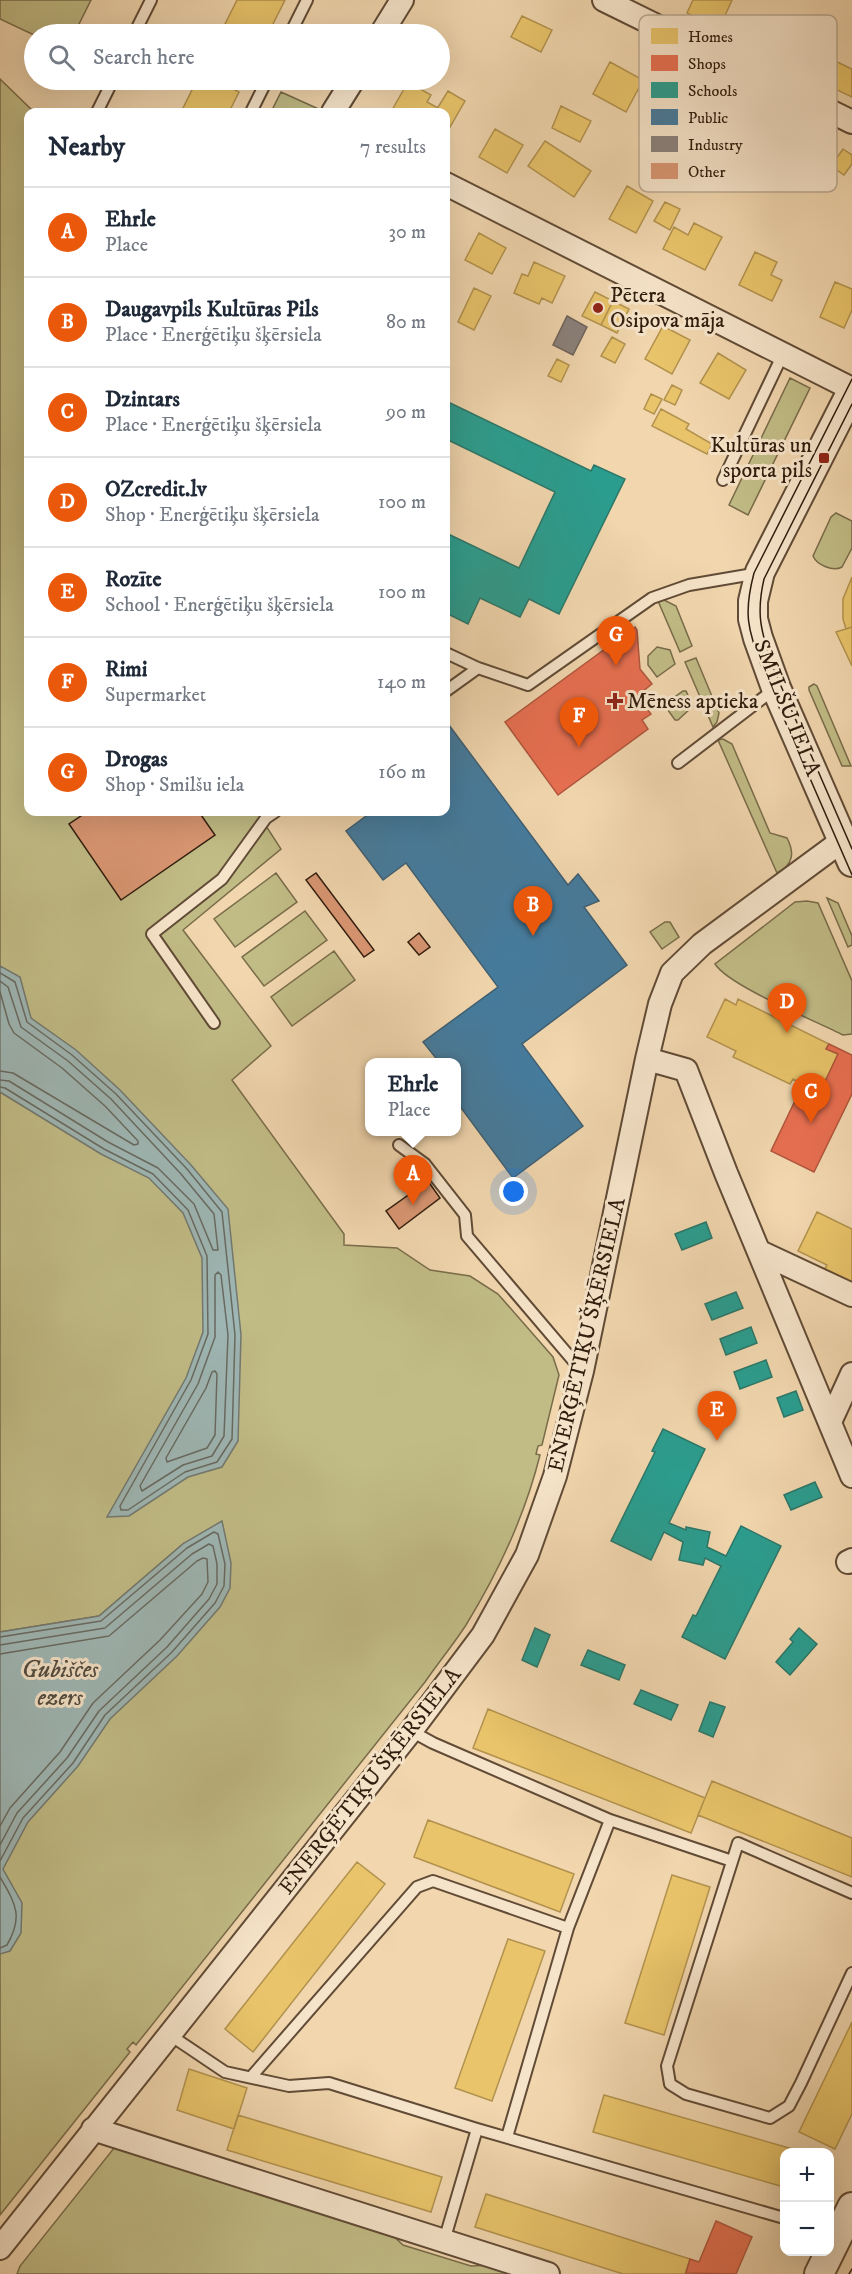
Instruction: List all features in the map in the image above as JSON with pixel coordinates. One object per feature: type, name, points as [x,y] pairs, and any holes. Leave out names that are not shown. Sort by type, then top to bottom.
[{"type":"street","points":[[387,24],[402,0]]},
{"type":"street","points":[[604,0],[639,17]]},
{"type":"street","points":[[336,108],[347,90]]},
{"type":"street","points":[[837,115],[852,122]]},
{"type":"street","points":[[450,186],[852,390]]},
{"type":"street","name":"SMILŠU IELA","points":[[847,851],[776,688],[753,619],[753,600],[760,572],[852,390]]},
{"type":"street","name":"ENERĢĒTIĶU ŠĶĒRSIELA","points":[[0,2248],[411,1731],[483,1635],[527,1555],[555,1476],[582,1371],[647,1059],[660,1004],[672,973],[702,944],[847,851]]},
{"type":"street","points":[[647,1059],[686,1070],[726,1173],[852,1476]]},
{"type":"street","points":[[760,1252],[852,1295]]},
{"type":"street","points":[[830,1422],[852,1374]]},
{"type":"street","points":[[93,2129],[548,2274]]},
{"type":"street","points":[[834,2234],[852,2207]]},
{"type":"street","points":[[819,2274],[826,2256]]},
{"type":"lane","points":[[139,24],[151,0]]},
{"type":"lane","points":[[295,24],[307,0]]},
{"type":"lane","points":[[100,108],[108,90]]},
{"type":"lane","points":[[253,108],[262,90]]},
{"type":"lane","points":[[723,480],[783,354]]},
{"type":"lane","points":[[450,655],[478,668],[528,686],[652,598],[689,585],[760,572]]},
{"type":"lane","points":[[450,688],[478,668]]},
{"type":"lane","points":[[678,763],[776,688]]},
{"type":"lane","points":[[214,1023],[152,934],[222,879],[269,816]]},
{"type":"lane","points":[[399,1145],[425,1164],[465,1215],[467,1236],[582,1371]]},
{"type":"lane","points":[[411,1731],[433,1743],[610,1820],[732,1861]]},
{"type":"lane","points":[[507,2137],[567,1928],[610,1820]]},
{"type":"lane","points":[[852,1893],[738,1843],[667,2066],[670,2084],[686,2094],[770,2118],[789,2106],[852,1973]]},
{"type":"lane","points":[[251,2077],[417,1887],[432,1881],[567,1928]]},
{"type":"lane","points":[[170,2035],[225,2072],[289,2086],[329,2083],[477,2129],[780,2217]]},
{"type":"lane","points":[[444,2241],[477,2129]]},
{"type":"shaded area","points":[[0,0],[91,0],[79,24],[24,24],[24,30],[0,19]]},
{"type":"shaded area","points":[[0,79],[30,108],[24,108],[24,816],[260,816],[281,849],[183,930],[271,1046],[232,1080],[344,1234],[344,1245],[397,1248],[430,1270],[470,1276],[498,1294],[553,1357],[559,1375],[542,1445],[538,1446],[536,1454],[540,1455],[527,1500],[500,1564],[466,1625],[425,1682],[136,2045],[133,2042],[127,2049],[130,2052],[0,2215],[0,1807],[184,1543],[99,1616],[0,1632],[0,1092],[80,1140],[0,1002]]},
{"type":"shaded area","points":[[281,92],[316,108],[273,108]]},
{"type":"shaded area","points":[[790,378],[810,388],[748,515],[729,505]]},
{"type":"shaded area","points":[[836,513],[852,521],[852,548],[842,567],[834,569],[822,565],[813,556],[831,517]]},
{"type":"shaded area","points":[[664,600],[676,606],[692,646],[680,652],[658,601]]},
{"type":"shaded area","points":[[657,647],[670,650],[675,664],[657,677],[648,665],[648,656]]},
{"type":"shaded area","points":[[696,658],[719,713],[713,727],[685,662]]},
{"type":"shaded area","points":[[814,684],[817,686],[851,766],[842,766],[809,690],[809,687]]},
{"type":"shaded area","points":[[686,691],[693,706],[678,720],[675,720],[665,704]]},
{"type":"shaded area","points":[[723,739],[732,744],[770,833],[787,838],[790,843],[791,858],[786,866],[777,873],[718,740]]},
{"type":"shaded area","points":[[276,873],[297,902],[235,947],[214,919]]},
{"type":"shaded area","points":[[827,898],[838,903],[852,936],[852,945],[848,947]]},
{"type":"shaded area","points":[[795,902],[818,903],[852,981],[852,1034],[843,1035],[774,1002],[723,973],[715,964]]},
{"type":"shaded area","points":[[305,911],[327,940],[264,986],[242,957]]},
{"type":"shaded area","points":[[665,922],[670,922],[679,937],[662,949],[650,932]]},
{"type":"shaded area","points":[[334,951],[355,980],[292,1026],[271,997]]},
{"type":"shaded area","points":[[118,2143],[386,2229],[403,2245],[471,2266],[490,2265],[520,2274],[17,2274],[20,2266]]},
{"type":"water","points":[[0,966],[20,977],[31,1018],[76,1050],[120,1090],[191,1165],[228,1209],[241,1335],[238,1441],[222,1467],[188,1477],[129,1516],[107,1517],[186,1378],[203,1332],[202,1258],[183,1213],[149,1178],[101,1154],[0,1092]]},
{"type":"water","name":"Gubiščes ezers","points":[[222,1521],[231,1563],[230,1588],[220,1607],[177,1656],[110,1719],[78,1766],[28,1822],[3,1869],[22,1903],[21,1933],[10,1951],[0,1954],[0,1632],[99,1616],[184,1543]]},
{"type":"building: Homes","points":[[237,0],[285,0],[273,24],[225,24]]},
{"type":"building: Homes","points":[[693,0],[732,0],[725,15],[687,13]]},
{"type":"building: Homes","points":[[522,16],[552,30],[541,52],[511,37]]},
{"type":"building: Homes","points":[[610,62],[639,78],[639,88],[626,112],[593,94]]},
{"type":"building: Homes","points":[[837,62],[852,69],[852,97],[837,90]]},
{"type":"building: Homes","points":[[192,90],[235,90],[239,92],[231,108],[183,108]]},
{"type":"building: Homes","points":[[403,90],[422,90],[431,95],[427,102],[438,108],[393,108]]},
{"type":"building: Homes","points":[[448,91],[465,101],[450,127],[450,108],[437,108]]},
{"type":"building: Homes","points":[[561,106],[591,121],[580,142],[552,128]]},
{"type":"building: Homes","points":[[495,129],[523,145],[507,173],[479,157]]},
{"type":"building: Homes","points":[[545,141],[591,171],[574,197],[528,166]]},
{"type":"building: Homes","points":[[843,149],[852,155],[852,164],[844,175],[837,170],[837,158]]},
{"type":"building: Homes","points":[[627,186],[653,201],[636,233],[609,219]]},
{"type":"building: Homes","points":[[665,202],[680,209],[670,230],[654,221]]},
{"type":"building: Homes","points":[[694,223],[722,237],[705,270],[663,249],[674,227],[688,235]]},
{"type":"building: Homes","points":[[479,233],[506,248],[492,274],[465,260]]},
{"type":"building: Homes","points":[[755,252],[777,262],[771,275],[782,280],[772,301],[739,285]]},
{"type":"building: Homes","points":[[534,262],[565,276],[552,303],[542,298],[539,304],[514,293],[522,274],[528,276]]},
{"type":"building: Homes","points":[[835,282],[852,289],[852,310],[844,328],[820,317]]},
{"type":"building: Homes","points":[[474,288],[491,296],[474,330],[458,322]]},
{"type":"building: Homes","name":"Pētera Osipova māja","points":[[595,292],[613,301],[601,325],[582,316]]},
{"type":"building: Homes","points":[[613,301],[629,309],[617,333],[601,325]]},
{"type":"building: Homes","points":[[663,326],[690,340],[672,374],[645,359]]},
{"type":"building: Homes","points":[[612,337],[625,344],[615,363],[601,356]]},
{"type":"building: Homes","points":[[718,353],[746,370],[729,399],[700,383]]},
{"type":"building: Homes","points":[[557,359],[569,365],[561,382],[548,376]]},
{"type":"building: Homes","points":[[672,385],[682,390],[675,405],[664,400]]},
{"type":"building: Homes","points":[[651,394],[662,399],[654,414],[644,409]]},
{"type":"building: Homes","points":[[661,409],[689,424],[686,429],[712,444],[707,454],[652,426]]},
{"type":"building: Homes","points":[[852,577],[852,627],[846,629],[843,619],[843,599]]},
{"type":"building: Homes","points":[[852,627],[852,666],[836,632]]},
{"type":"building: Homes","points":[[725,999],[736,1005],[738,999],[829,1044],[826,1049],[838,1054],[820,1092],[793,1079],[790,1084],[733,1057],[736,1051],[707,1037]]},
{"type":"building: Homes","points":[[817,1212],[852,1229],[852,1284],[824,1270],[827,1265],[798,1251]]},
{"type":"building: Homes","points":[[488,1709],[705,1798],[691,1833],[473,1748]]},
{"type":"building: Homes","points":[[712,1781],[852,1838],[852,1877],[698,1815]]},
{"type":"building: Homes","points":[[428,1820],[574,1874],[560,1912],[414,1857]]},
{"type":"building: Homes","points":[[357,1862],[385,1884],[253,2052],[225,2029]]},
{"type":"building: Homes","points":[[672,1875],[710,1887],[664,2035],[625,2023]]},
{"type":"building: Homes","points":[[508,1939],[545,1951],[492,2101],[455,2088]]},
{"type":"building: Homes","points":[[852,2022],[852,2114],[835,2149],[799,2132]]},
{"type":"building: Homes","points":[[189,2069],[247,2088],[234,2129],[177,2110]]},
{"type":"building: Homes","points":[[604,2095],[789,2148],[780,2148],[780,2186],[593,2132]]},
{"type":"building: Homes","points":[[238,2115],[442,2177],[431,2212],[227,2150]]},
{"type":"building: Homes","points":[[486,2194],[690,2259],[685,2274],[623,2274],[475,2227]]},
{"type":"building: Shops","points":[[635,627],[640,669],[652,684],[637,696],[651,714],[642,720],[648,729],[558,795],[505,722]]},
{"type":"building: Shops","points":[[829,1044],[852,1055],[852,1094],[814,1172],[771,1151],[803,1084],[820,1092],[838,1054],[826,1049]]},
{"type":"building: Shops","points":[[716,2221],[752,2237],[736,2274],[686,2273],[690,2259],[699,2262]]},
{"type":"building: Schools","points":[[450,403],[591,471],[594,465],[625,479],[559,614],[529,599],[520,617],[480,598],[468,624],[450,615],[450,535],[519,568],[555,492],[450,441]]},
{"type":"building: Schools","points":[[706,1222],[712,1238],[682,1250],[675,1234]]},
{"type":"building: Schools","points":[[736,1292],[743,1308],[712,1320],[705,1304]]},
{"type":"building: Schools","points":[[751,1327],[757,1343],[726,1355],[720,1339]]},
{"type":"building: Schools","points":[[766,1360],[772,1377],[740,1389],[734,1372]]},
{"type":"building: Schools","points":[[796,1391],[803,1410],[784,1417],[777,1398]]},
{"type":"building: Schools","points":[[663,1429],[705,1449],[669,1523],[686,1530],[686,1527],[710,1532],[707,1547],[726,1556],[741,1526],[781,1546],[725,1659],[682,1637],[693,1615],[696,1616],[721,1566],[705,1558],[703,1565],[679,1560],[683,1542],[664,1532],[651,1560],[611,1541],[655,1452],[652,1451]]},
{"type":"building: Schools","points":[[815,1482],[822,1497],[791,1510],[784,1495]]},
{"type":"building: Schools","points":[[535,1628],[550,1635],[537,1667],[522,1660]]},
{"type":"building: Schools","points":[[799,1628],[817,1644],[790,1675],[776,1662],[793,1642],[790,1639]]},
{"type":"building: Schools","points":[[588,1650],[625,1665],[619,1680],[581,1665]]},
{"type":"building: Schools","points":[[641,1690],[678,1705],[671,1720],[634,1704]]},
{"type":"building: Schools","points":[[710,1702],[725,1707],[713,1737],[699,1731]]},
{"type":"building: Public","points":[[450,726],[568,885],[578,874],[599,901],[584,907],[627,965],[522,1044],[583,1126],[513,1178],[461,1108],[461,1058],[436,1058],[423,1042],[498,987],[406,863],[383,880],[346,831],[366,816],[450,816]]},
{"type":"building: Industry","points":[[567,316],[587,327],[573,355],[553,345]]},
{"type":"building: Other","points":[[81,816],[202,816],[215,835],[121,900],[69,824]]},
{"type":"building: Other","points":[[316,873],[374,950],[364,957],[306,880]]},
{"type":"building: Other","points":[[419,933],[430,947],[419,955],[408,942]]},
{"type":"building: Other","points":[[428,1181],[440,1198],[399,1229],[386,1211]]},
{"type":"tram line","points":[[852,379],[754,573],[748,611],[750,631],[762,668],[852,875]]},
{"type":"tram line","points":[[852,404],[764,579],[760,602],[762,631],[771,663],[852,849]]},
{"type":"tram line","points":[[849,2274],[852,2269]]},
{"type":"place","name":"Pētera Osipova māja","points":[[598,308]]},
{"type":"place","name":"Kultūras un sporta pils","points":[[824,458]]},
{"type":"place","name":"Drogas","points":[[616,666]]},
{"type":"place","name":"Mēness aptieka","points":[[615,701]]},
{"type":"place","name":"Rimi","points":[[579,747]]},
{"type":"place","name":"Daugavpils Kultūras Pils","points":[[533,936]]},
{"type":"place","name":"OZcredit.lv","points":[[787,1033]]},
{"type":"place","name":"Dzintars","points":[[811,1123]]},
{"type":"place","name":"Ehrle","points":[[413,1205]]},
{"type":"place","name":"Rozīte","points":[[717,1441]]}]
